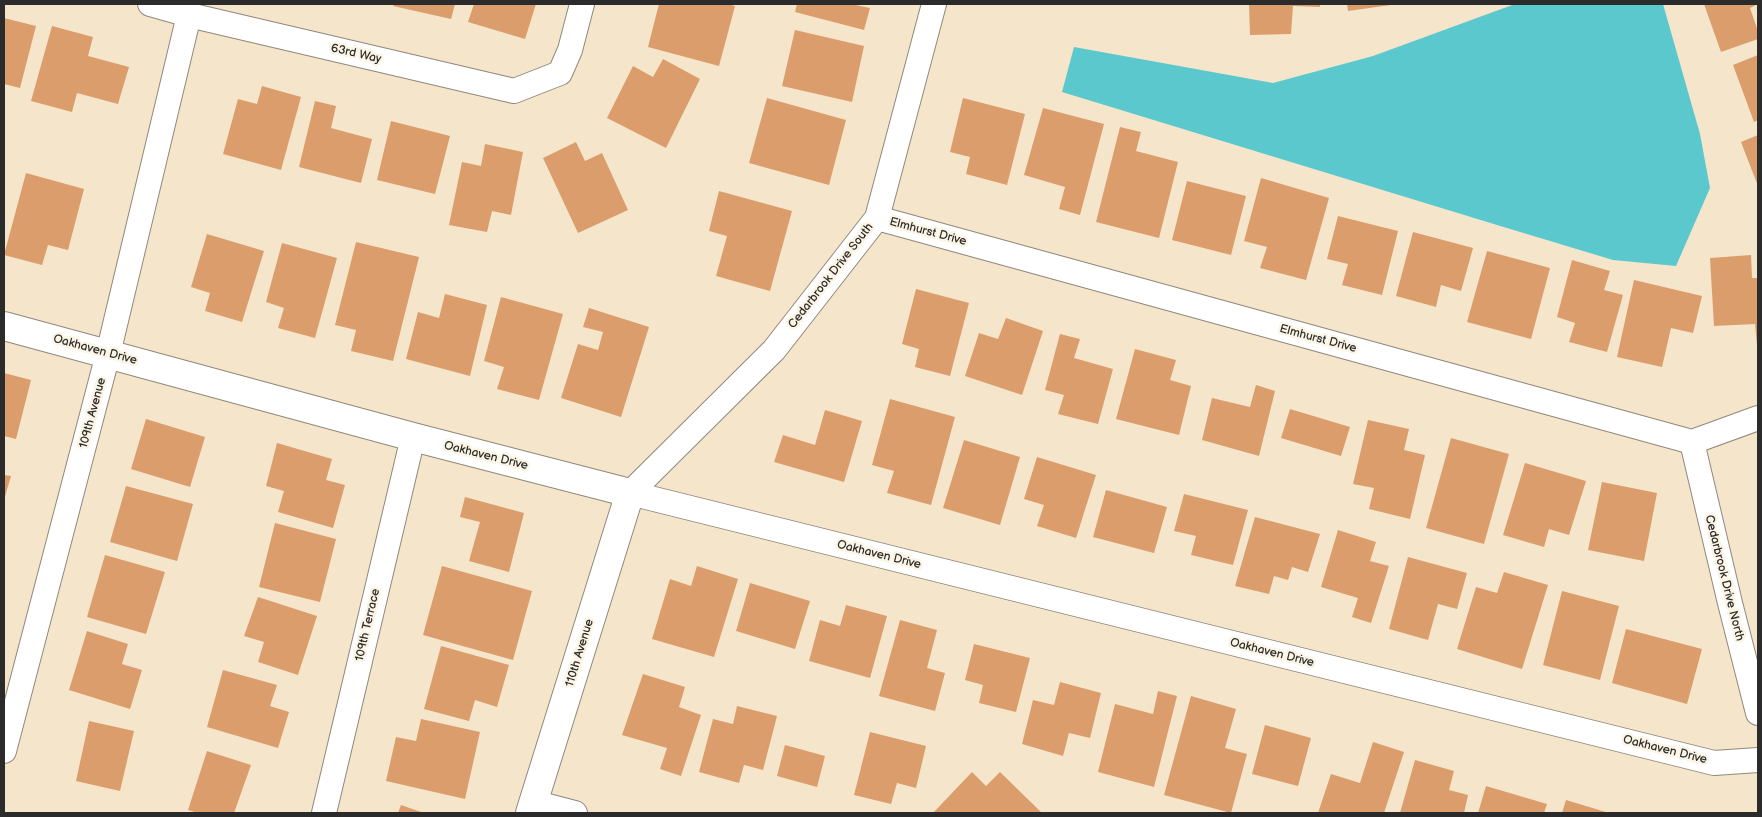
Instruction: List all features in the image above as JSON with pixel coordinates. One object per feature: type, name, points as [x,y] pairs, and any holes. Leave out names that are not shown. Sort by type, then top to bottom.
[{"type":"street","name":"63rd Way","points":[[150,4],[514,90],[560,73],[570,50],[582,4]]},
{"type":"street","name":"Cedarbrook Drive South","points":[[630,493],[774,350],[877,218],[934,4]]},
{"type":"street","name":"109th Avenue","points":[[4,751],[108,354],[189,14]]},
{"type":"street","name":"Elmhurst Drive","points":[[877,218],[1692,442]]},
{"type":"street","name":"Oakhaven Drive","points":[[4,326],[630,493],[1714,763],[1758,760]]},
{"type":"street","points":[[1692,442],[1758,418]]},
{"type":"street","name":"109th Terrace","points":[[324,813],[413,436]]},
{"type":"street","name":"Cedarbrook Drive North","points":[[1692,442],[1758,713]]},
{"type":"street","name":"110th Avenue","points":[[532,808],[630,493]]},
{"type":"street","points":[[532,808],[575,813]]},
{"type":"water","points":[[1515,4],[1663,4],[1700,134],[1710,188],[1676,266],[1613,260],[1062,92],[1074,47],[1273,83],[1373,56]]},
{"type":"building","points":[[394,4],[455,4],[451,19],[393,6]]},
{"type":"building","points":[[474,4],[536,4],[525,39],[468,22]]},
{"type":"building","points":[[659,4],[728,4],[735,6],[719,66],[648,47]]},
{"type":"building","points":[[797,4],[851,4],[870,8],[864,30],[795,12]]},
{"type":"building","points":[[1249,4],[1320,4],[1320,7],[1293,6],[1291,34],[1250,35]]},
{"type":"building","points":[[1347,4],[1391,4],[1391,5],[1348,11]]},
{"type":"building","points":[[1704,4],[1758,4],[1750,8],[1758,31],[1758,39],[1721,52]]},
{"type":"building","points":[[4,18],[36,26],[20,88],[4,84]]},
{"type":"building","points":[[52,26],[93,37],[88,56],[129,67],[118,104],[77,93],[72,112],[31,101]]},
{"type":"building","points":[[795,30],[864,46],[852,102],[782,86]]},
{"type":"building","points":[[1758,55],[1758,120],[1754,122],[1733,65]]},
{"type":"building","points":[[663,59],[700,79],[666,148],[607,118],[633,66],[653,77]]},
{"type":"building","points":[[262,86],[301,97],[281,170],[223,154],[238,99],[257,104]]},
{"type":"building","points":[[767,98],[846,120],[829,185],[749,163]]},
{"type":"building","points":[[963,98],[1025,114],[1007,185],[966,174],[970,157],[950,152]]},
{"type":"building","points":[[315,101],[336,106],[331,128],[372,139],[361,183],[299,167]]},
{"type":"building","points":[[1043,108],[1104,124],[1080,215],[1059,209],[1065,187],[1024,175]]},
{"type":"building","points":[[391,121],[450,136],[435,194],[377,180]]},
{"type":"building","points":[[1120,127],[1141,132],[1136,151],[1178,162],[1159,238],[1096,222]]},
{"type":"building","points":[[1758,135],[1758,186],[1741,142]]},
{"type":"building","points":[[576,142],[585,161],[602,153],[628,210],[578,233],[543,158]]},
{"type":"building","points":[[485,144],[523,152],[511,215],[492,211],[487,232],[449,225],[462,162],[481,166]]},
{"type":"building","points":[[26,173],[84,189],[68,250],[48,245],[42,265],[4,255]]},
{"type":"building","points":[[1261,178],[1329,198],[1306,280],[1260,268],[1267,247],[1244,241]]},
{"type":"building","points":[[1187,181],[1246,196],[1231,255],[1172,240]]},
{"type":"building","points":[[719,191],[792,211],[770,291],[716,276],[727,236],[709,231]]},
{"type":"building","points":[[1338,216],[1398,231],[1382,295],[1342,285],[1348,264],[1327,259]]},
{"type":"building","points":[[1413,232],[1473,248],[1461,291],[1441,285],[1436,307],[1396,296]]},
{"type":"building","points":[[207,234],[264,251],[242,322],[205,311],[210,293],[191,287]]},
{"type":"building","points":[[356,242],[419,257],[393,361],[351,351],[356,330],[335,325]]},
{"type":"building","points":[[282,243],[337,258],[315,338],[278,328],[284,308],[266,302]]},
{"type":"building","points":[[1487,251],[1550,268],[1531,339],[1467,322]]},
{"type":"building","points":[[1751,255],[1752,278],[1758,278],[1758,345],[1755,324],[1714,326],[1710,258]]},
{"type":"building","points":[[1572,260],[1610,271],[1604,290],[1623,295],[1607,352],[1569,342],[1575,323],[1557,317]]},
{"type":"building","points":[[1634,280],[1702,296],[1693,333],[1671,328],[1662,367],[1617,357]]},
{"type":"building","points":[[916,289],[969,303],[950,376],[915,367],[919,349],[902,344]]},
{"type":"building","points":[[445,294],[487,305],[470,376],[406,359],[418,312],[439,318]]},
{"type":"building","points":[[501,297],[563,314],[539,400],[497,389],[504,367],[484,361]]},
{"type":"building","points":[[589,308],[649,327],[621,417],[561,398],[578,344],[598,350],[603,332],[583,327]]},
{"type":"building","points":[[1006,318],[1043,331],[1022,395],[965,376],[979,333],[998,339]]},
{"type":"building","points":[[1060,334],[1080,339],[1074,358],[1113,369],[1098,424],[1058,414],[1064,395],[1045,390]]},
{"type":"building","points":[[1135,349],[1176,360],[1170,380],[1191,386],[1179,435],[1116,419]]},
{"type":"building","points":[[4,373],[31,380],[16,439],[4,436]]},
{"type":"building","points":[[1256,385],[1275,391],[1259,456],[1202,440],[1212,398],[1250,407]]},
{"type":"building","points":[[890,399],[955,417],[931,505],[887,493],[894,471],[872,465]]},
{"type":"building","points":[[1290,409],[1350,427],[1341,456],[1281,438]]},
{"type":"building","points":[[825,410],[862,421],[844,482],[774,462],[783,435],[815,445]]},
{"type":"building","points":[[146,419],[205,437],[190,487],[131,469]]},
{"type":"building","points":[[1368,420],[1409,429],[1404,450],[1425,455],[1410,519],[1369,509],[1374,488],[1353,484]]},
{"type":"building","points":[[1451,438],[1509,454],[1484,544],[1426,528]]},
{"type":"building","points":[[964,440],[1020,457],[1000,525],[943,508]]},
{"type":"building","points":[[277,443],[332,459],[326,480],[345,485],[333,528],[278,512],[284,491],[266,486]]},
{"type":"building","points":[[1037,457],[1096,475],[1076,538],[1037,526],[1044,505],[1024,499]]},
{"type":"building","points":[[1525,463],[1586,481],[1569,535],[1549,529],[1544,547],[1503,535]]},
{"type":"building","points":[[4,475],[11,476],[4,500]]},
{"type":"building","points":[[1602,482],[1657,493],[1644,561],[1588,550]]},
{"type":"building","points":[[126,486],[193,504],[177,561],[110,542]]},
{"type":"building","points":[[1106,490],[1167,507],[1154,553],[1093,537]]},
{"type":"building","points":[[1184,494],[1248,510],[1233,565],[1191,555],[1196,536],[1174,531]]},
{"type":"building","points":[[465,497],[524,513],[509,572],[469,561],[480,522],[460,517]]},
{"type":"building","points":[[1255,517],[1320,534],[1308,572],[1292,567],[1288,580],[1274,576],[1269,594],[1235,586]]},
{"type":"building","points":[[275,523],[336,539],[320,602],[259,587]]},
{"type":"building","points":[[1338,530],[1376,542],[1370,561],[1389,566],[1371,623],[1352,617],[1358,598],[1321,587]]},
{"type":"building","points":[[105,555],[165,572],[146,634],[87,617]]},
{"type":"building","points":[[1408,557],[1467,573],[1457,609],[1438,604],[1428,640],[1389,629]]},
{"type":"building","points":[[442,566],[532,591],[513,660],[423,635]]},
{"type":"building","points":[[697,566],[738,579],[714,657],[652,639],[670,579],[691,586]]},
{"type":"building","points":[[1504,572],[1548,585],[1522,669],[1457,649],[1476,587],[1497,593]]},
{"type":"building","points":[[750,583],[810,601],[795,649],[736,631]]},
{"type":"building","points":[[1562,591],[1619,606],[1600,680],[1543,665]]},
{"type":"building","points":[[258,597],[317,616],[298,675],[258,662],[264,642],[244,636]]},
{"type":"building","points":[[846,605],[887,616],[870,678],[809,661],[820,620],[840,626]]},
{"type":"building","points":[[900,620],[937,630],[927,668],[945,673],[935,711],[879,696]]},
{"type":"building","points":[[1626,629],[1702,649],[1687,704],[1612,683]]},
{"type":"building","points":[[87,631],[128,644],[122,664],[142,670],[130,709],[69,690]]},
{"type":"building","points":[[974,644],[1030,658],[1016,712],[979,703],[983,685],[965,680]]},
{"type":"building","points":[[441,646],[509,665],[497,707],[475,700],[469,721],[424,709]]},
{"type":"building","points":[[223,670],[277,685],[270,706],[289,712],[278,748],[207,727]]},
{"type":"building","points":[[643,674],[685,687],[679,707],[701,715],[681,776],[660,769],[667,748],[622,735]]},
{"type":"building","points":[[1060,682],[1101,693],[1090,738],[1069,733],[1063,756],[1022,744],[1033,700],[1054,705]]},
{"type":"building","points":[[1158,691],[1177,696],[1154,787],[1098,772],[1115,704],[1153,714]]},
{"type":"building","points":[[1191,696],[1236,709],[1225,748],[1247,754],[1231,813],[1164,795]]},
{"type":"building","points":[[737,706],[777,716],[763,770],[744,765],[739,783],[699,772],[713,719],[733,724]]},
{"type":"building","points":[[421,719],[480,732],[465,799],[386,781],[396,737],[416,741]]},
{"type":"building","points":[[89,721],[134,731],[120,791],[76,781]]},
{"type":"building","points":[[1265,725],[1311,738],[1298,786],[1252,774]]},
{"type":"building","points":[[870,732],[926,746],[916,788],[897,783],[891,804],[854,795]]},
{"type":"building","points":[[1373,742],[1404,752],[1384,813],[1318,813],[1331,774],[1360,783]]},
{"type":"building","points":[[785,745],[825,756],[817,787],[777,776]]},
{"type":"building","points":[[207,751],[251,765],[234,813],[198,813],[188,810]]},
{"type":"building","points":[[1415,760],[1454,771],[1449,790],[1468,795],[1464,813],[1400,813]]},
{"type":"building","points":[[972,772],[986,786],[1000,772],[1042,813],[933,813]]},
{"type":"building","points":[[1486,786],[1547,804],[1544,813],[1478,813]]},
{"type":"building","points":[[1566,800],[1609,813],[1562,813]]},
{"type":"building","points":[[401,805],[424,813],[398,813]]}]
